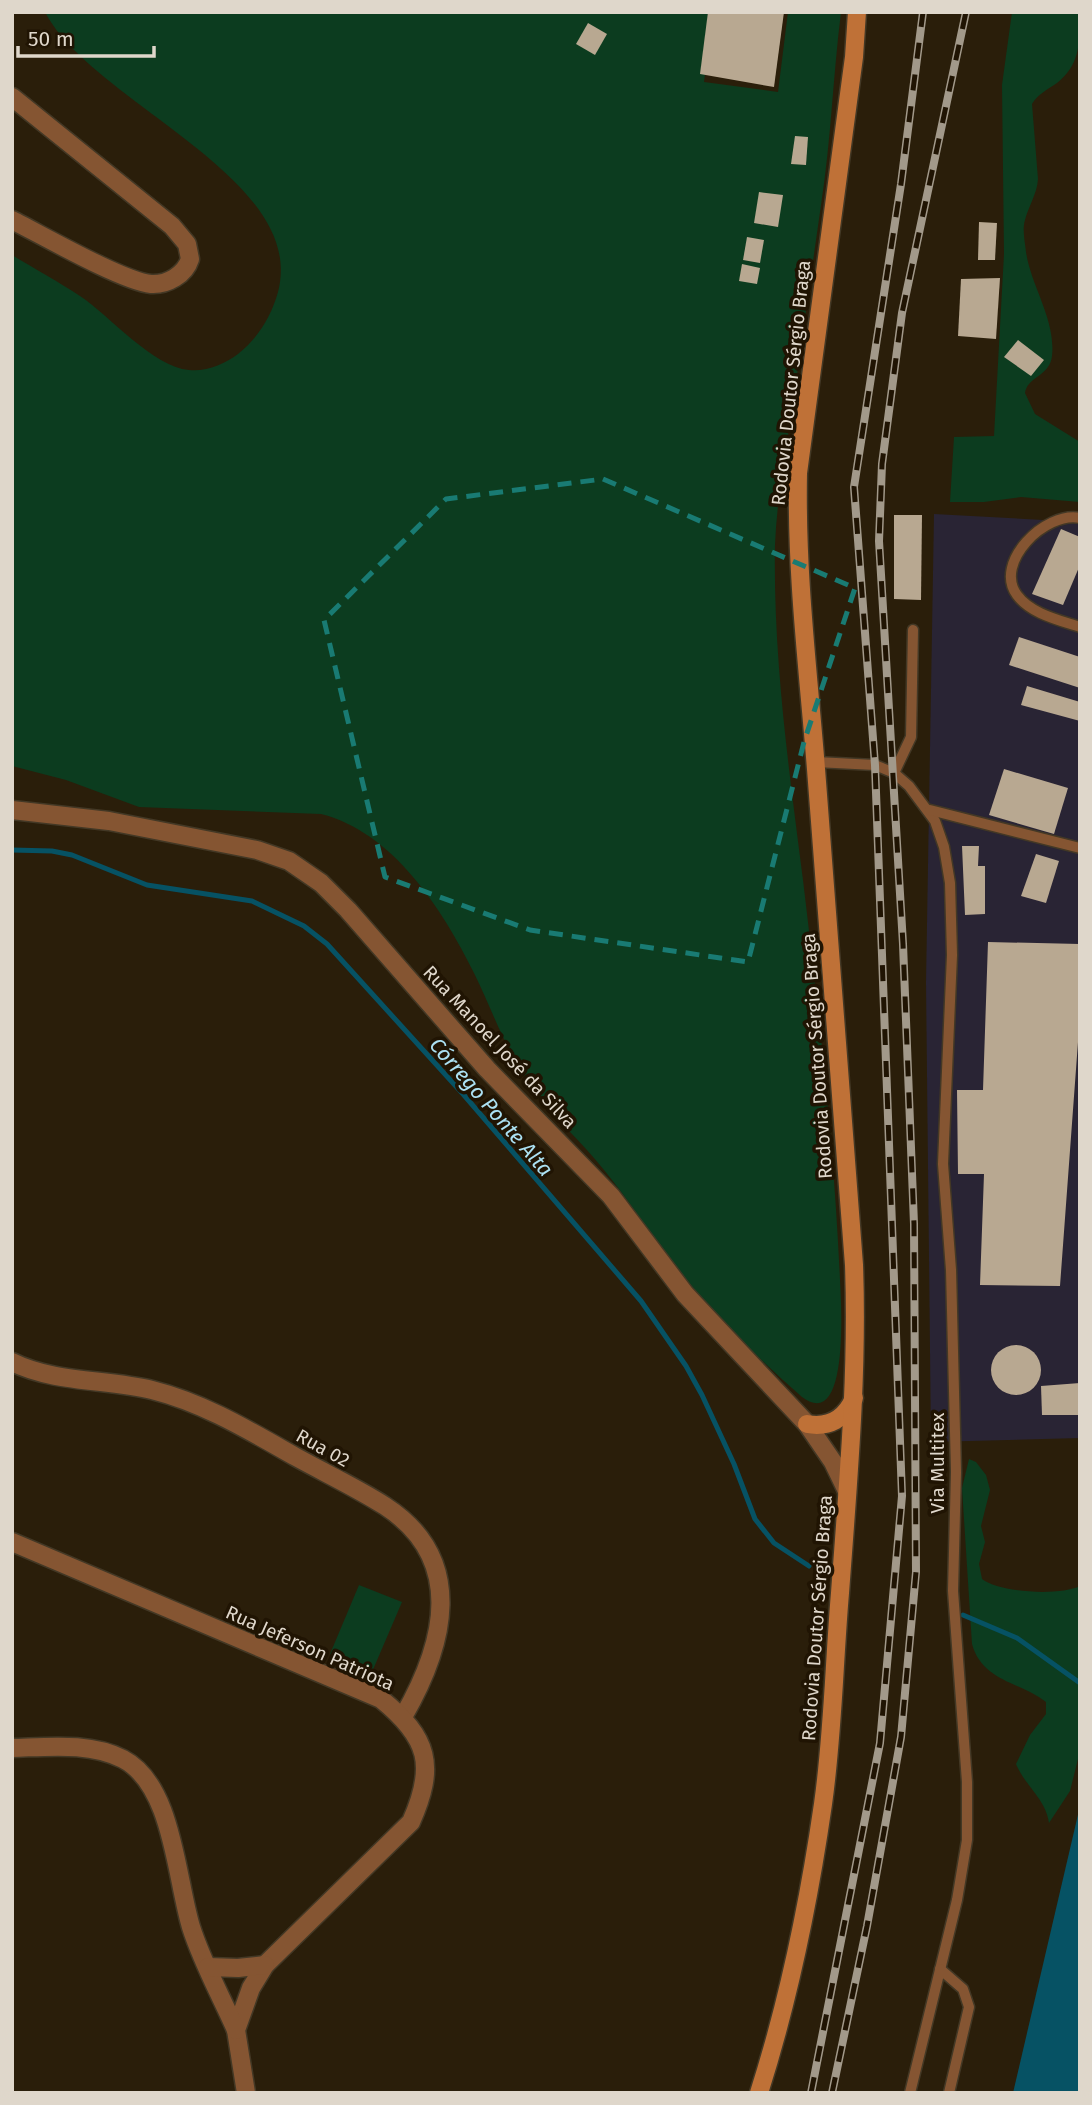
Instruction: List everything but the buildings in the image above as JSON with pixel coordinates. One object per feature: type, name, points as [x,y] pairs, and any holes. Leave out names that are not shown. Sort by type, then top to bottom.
[{"type":"main road","name":"Rodovia Doutor Sérgio Braga","points":[[760,2091],[803,1923],[823,1802],[853,1398],[856,1327],[854,1265],[816,762],[799,588],[798,473],[854,57],[857,12]]},
{"type":"main road","points":[[807,1424],[832,1423],[842,1417],[853,1398]]},
{"type":"street","points":[[12,97],[172,226],[187,244],[190,260],[185,270],[171,280],[146,283],[12,220]]},
{"type":"street","name":"Rua Manoel José da Silva","points":[[12,810],[109,821],[224,842],[257,849],[306,871],[348,909],[486,1069],[611,1196],[685,1294],[807,1424],[833,1462],[847,1491]]},
{"type":"street","name":"Rua 02","points":[[12,1362],[74,1378],[152,1390],[205,1407],[386,1507],[418,1537],[424,1548],[435,1570],[442,1616],[436,1649],[422,1684],[403,1717]]},
{"type":"street","name":"Rua Jeferson Patriota","points":[[12,1542],[381,1699],[403,1717],[419,1743],[427,1765],[424,1792],[411,1822],[265,1965],[251,1988],[236,2030],[246,2093]]},
{"type":"street","points":[[12,1748],[94,1748],[124,1759],[148,1780],[164,1812],[191,1929],[236,2030]]},
{"type":"street","points":[[208,1967],[265,1965]]},
{"type":"lane","points":[[1080,517],[1056,519],[1040,528],[1021,550],[1011,577],[1014,591],[1030,607],[1080,627]]},
{"type":"lane","points":[[894,773],[911,737],[913,629]]},
{"type":"lane","points":[[816,762],[875,765],[894,773],[930,810],[1080,848]]},
{"type":"lane","name":"Via Multitex","points":[[909,2093],[957,1900],[967,1840],[967,1782],[953,1591],[956,1472],[951,1270],[943,1164],[952,955],[950,883],[944,847],[930,810]]},
{"type":"lane","points":[[940,1969],[963,1989],[969,2007],[950,2093]]},
{"type":"highlighted area","points":[[603,479],[855,588],[804,742],[748,962],[530,930],[385,877],[324,620],[446,499]]},
{"type":"shaded area","points":[[934,514],[1080,522],[1080,1438],[931,1442],[926,983]]},
{"type":"green space","points":[[45,12],[713,12],[704,82],[778,92],[788,12],[841,12],[824,181],[780,489],[775,545],[779,671],[834,1179],[841,1336],[835,1381],[828,1397],[817,1403],[802,1397],[718,1316],[673,1263],[604,1170],[539,1097],[514,1059],[474,973],[447,924],[413,877],[371,838],[347,823],[321,814],[139,807],[66,780],[12,766],[12,255],[80,296],[147,351],[175,367],[189,370],[202,370],[221,364],[245,348],[263,326],[278,292],[279,251],[261,213],[230,177],[105,78],[70,45]]},
{"type":"green space","points":[[1012,12],[1080,12],[1078,51],[1071,68],[1032,104],[1038,179],[1024,231],[1029,265],[1047,316],[1052,343],[1050,363],[1030,383],[1025,393],[1035,414],[1080,442],[1080,502],[1021,497],[984,502],[950,502],[954,437],[994,436],[1004,254],[1002,85]]},
{"type":"green space","points":[[969,1459],[976,1462],[986,1475],[990,1490],[981,1526],[985,1542],[979,1564],[982,1579],[1002,1587],[1030,1592],[1059,1591],[1080,1586],[1080,1751],[1070,1791],[1049,1823],[1044,1807],[1016,1764],[1030,1735],[1046,1714],[1046,1702],[984,1666],[972,1644],[962,1488]]},
{"type":"green space","points":[[359,1585],[402,1602],[372,1672],[330,1654]]},
{"type":"water","points":[[1080,1806],[1080,2093],[1013,2093]]},
{"type":"waterway","name":"Córrego Ponte Alta","points":[[12,850],[52,851],[72,855],[147,885],[252,901],[304,926],[327,944],[463,1094],[641,1301],[686,1366],[702,1395],[734,1464],[755,1519],[774,1543],[809,1566]]},
{"type":"waterway","points":[[963,1615],[1017,1638],[1080,1683]]},
{"type":"railway","points":[[811,2093],[880,1743],[902,1496],[875,765],[854,487],[901,184],[923,12]]},
{"type":"railway","points":[[832,2093],[867,1926],[901,1737],[916,1572],[914,1224],[903,944],[879,541],[882,464],[902,313],[966,12]]}]
